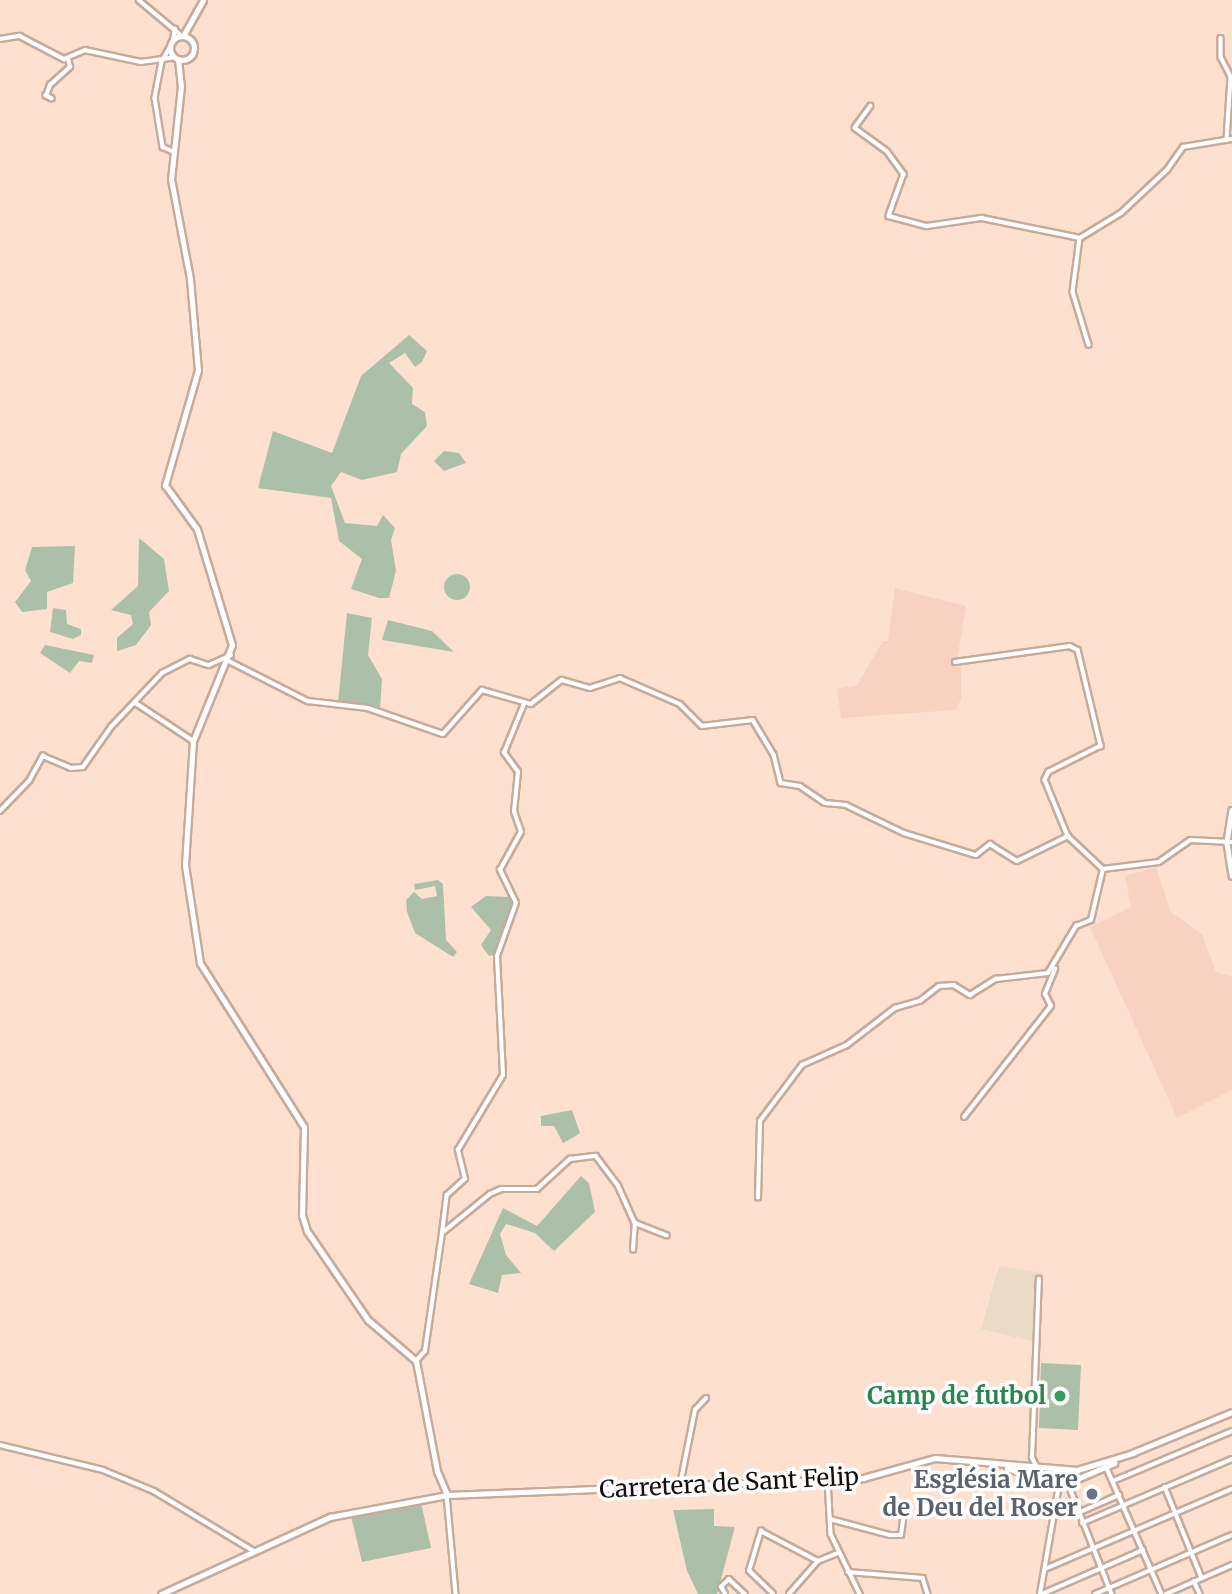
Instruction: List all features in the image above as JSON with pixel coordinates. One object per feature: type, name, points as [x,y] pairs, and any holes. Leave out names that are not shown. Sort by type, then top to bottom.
[{"type":"main road","points":[[181,71],[170,48],[173,40],[183,36],[193,25],[203,0]]},
{"type":"main road","points":[[193,25],[193,42],[181,71],[172,151],[176,208],[190,279],[198,370],[165,485],[197,529],[231,636],[230,658],[193,741],[185,865],[200,963],[304,1127],[302,1216],[307,1231],[368,1320],[416,1361],[437,1471],[447,1495]]},
{"type":"main road","points":[[183,36],[193,42]]},
{"type":"main road","points":[[176,58],[187,59]]},
{"type":"main road","points":[[990,1464],[1053,1479],[1059,1485],[1232,1412]]},
{"type":"main road","name":"Carretera de Sant Felip","points":[[447,1495],[863,1478],[935,1458],[1071,1470],[1133,1453]]},
{"type":"main road","points":[[1053,1479],[1057,1469]]},
{"type":"main road","points":[[1071,1470],[1071,1481]]},
{"type":"street","points":[[139,0],[183,36]]},
{"type":"street","points":[[173,40],[174,26]]},
{"type":"street","points":[[0,39],[20,36],[60,59],[85,50],[162,62],[176,58]]},
{"type":"street","points":[[871,106],[855,128],[887,151],[905,174],[889,216],[927,226],[982,218],[1080,238],[1121,213],[1167,170],[1183,147],[1229,139],[1231,77],[1221,57],[1221,38]]},
{"type":"street","points":[[170,48],[162,62],[156,105],[163,147],[172,151]]},
{"type":"street","points":[[52,99],[46,96],[50,85],[70,67],[68,58]]},
{"type":"street","points":[[1080,238],[1073,292],[1089,345]]},
{"type":"street","points":[[955,662],[1070,646],[1077,650],[1102,740],[1097,749],[1045,775],[1068,836],[1103,869]]},
{"type":"street","points":[[0,811],[29,781],[43,756],[71,768],[83,767],[162,673],[178,663],[195,661],[215,664],[230,658],[308,701],[368,708],[443,734],[476,692],[524,704]]},
{"type":"street","points":[[416,1361],[425,1351],[447,1195],[465,1179],[458,1150],[503,1075],[497,956],[516,903],[500,870],[522,832],[514,812],[519,772],[504,753],[524,704],[562,680],[590,688],[620,678],[680,704],[702,726],[753,720],[774,755],[781,783],[800,786],[825,803],[846,805],[904,834],[976,855],[990,844],[1017,861],[1068,836]]},
{"type":"street","points":[[136,703],[193,741]]},
{"type":"street","points":[[1232,810],[1232,876]]},
{"type":"street","points":[[1103,869],[1159,862],[1190,841],[1230,842]]},
{"type":"street","points":[[964,1117],[1051,1006],[1045,994],[1076,926],[1091,920],[1103,869]]},
{"type":"street","points":[[758,1198],[760,1121],[802,1065],[846,1045],[895,1008],[920,1002],[939,986],[954,985],[970,995],[996,979],[1043,976],[1055,968]]},
{"type":"street","points":[[442,1233],[490,1194],[501,1189],[537,1189],[570,1159],[587,1155],[603,1161],[635,1223],[634,1250]]},
{"type":"street","points":[[635,1223],[667,1235]]},
{"type":"street","points":[[1040,1279],[1032,1458],[1041,1468]]},
{"type":"street","points":[[680,1485],[695,1410],[706,1398]]},
{"type":"street","points":[[1113,1481],[1232,1431]]},
{"type":"street","points":[[0,1445],[103,1470],[154,1491],[254,1551]]},
{"type":"street","points":[[1082,1523],[1232,1459]]},
{"type":"street","points":[[1106,1466],[1164,1594],[1232,1565]]},
{"type":"street","points":[[828,1480],[830,1519],[838,1553],[858,1592],[850,1594]]},
{"type":"street","points":[[1071,1481],[1078,1513],[1112,1594]]},
{"type":"street","points":[[1041,1594],[1059,1485]]},
{"type":"street","points":[[1165,1487],[1202,1578]]},
{"type":"street","points":[[1045,1569],[1232,1489]]},
{"type":"street","points":[[161,1594],[330,1517],[447,1495],[456,1594]]},
{"type":"street","points":[[1078,1513],[1119,1495]]},
{"type":"street","points":[[830,1519],[890,1535],[901,1535],[903,1520]]},
{"type":"street","points":[[773,1594],[749,1571],[761,1531],[818,1561]]},
{"type":"street","points":[[1095,1594],[1232,1535]]},
{"type":"street","points":[[1041,1594],[1143,1550]]},
{"type":"street","points":[[789,1594],[818,1561],[838,1553]]},
{"type":"street","points":[[848,1572],[923,1577],[928,1594]]},
{"type":"street","points":[[725,1594],[721,1587],[729,1579],[746,1594]]},
{"type":"street","points":[[1194,1581],[1200,1594]]},
{"type":"shaded area","points":[[895,588],[966,606],[956,667],[961,667],[961,699],[956,710],[841,718],[837,689],[857,685],[883,641],[888,641]]},
{"type":"shaded area","points":[[1156,867],[1171,912],[1202,934],[1216,972],[1232,977],[1232,1090],[1177,1118],[1090,927],[1131,907],[1125,876]]},
{"type":"shaded area","points":[[999,1266],[1043,1273],[1040,1343],[981,1329]]},
{"type":"green space","points":[[409,335],[427,351],[422,362],[415,367],[405,353],[389,363],[413,388],[412,404],[425,412],[427,426],[401,454],[397,472],[362,480],[341,472],[331,486],[345,523],[377,526],[383,515],[395,528],[391,540],[396,571],[389,598],[379,598],[351,589],[362,559],[339,541],[331,498],[258,488],[273,431],[332,453],[361,376]]},
{"type":"green space","points":[[444,451],[459,453],[466,463],[444,471],[434,461]]},
{"type":"green space","points":[[139,538],[164,559],[169,591],[149,612],[151,625],[136,645],[117,651],[117,638],[133,624],[131,615],[111,610],[138,586]]},
{"type":"green space","points":[[75,546],[73,583],[47,592],[47,609],[22,612],[15,602],[31,581],[25,570],[32,547]]},
{"type":"green space","points":[[457,574],[466,578],[470,587],[466,596],[457,600],[448,596],[444,587],[448,578]]},
{"type":"green space","points":[[53,608],[66,610],[67,624],[81,629],[81,635],[73,639],[50,632]]},
{"type":"green space","points":[[347,613],[372,618],[368,655],[382,679],[380,709],[338,702]]},
{"type":"green space","points":[[388,620],[432,631],[454,652],[382,640]]},
{"type":"green space","points":[[45,645],[94,655],[92,663],[79,661],[70,673],[40,653]]},
{"type":"green space","points":[[438,880],[443,884],[446,940],[457,952],[453,957],[415,933],[407,912],[406,900],[414,892],[422,899],[437,896],[435,886],[415,890],[414,884]]},
{"type":"green space","points":[[486,896],[511,897],[514,905],[496,955],[489,956],[481,945],[491,930],[471,907]]},
{"type":"green space","points":[[572,1110],[580,1133],[563,1143],[554,1126],[541,1126],[541,1116]]},
{"type":"green space","points":[[581,1176],[589,1183],[595,1212],[554,1251],[535,1233],[506,1224],[500,1234],[506,1255],[521,1273],[502,1275],[498,1293],[469,1284],[503,1208],[537,1226]]},
{"type":"green space","name":"Camp de futbol","points":[[1041,1363],[1081,1365],[1078,1430],[1039,1428]]},
{"type":"green space","points":[[421,1502],[431,1548],[362,1562],[351,1516]]},
{"type":"green space","points":[[714,1509],[714,1526],[735,1527],[717,1594],[698,1594],[687,1571],[673,1510]]},
{"type":"place","name":"Camp de futbol","points":[[1060,1396]]},
{"type":"place","name":"Església Mare de Deu del Roser","points":[[1092,1494]]}]
